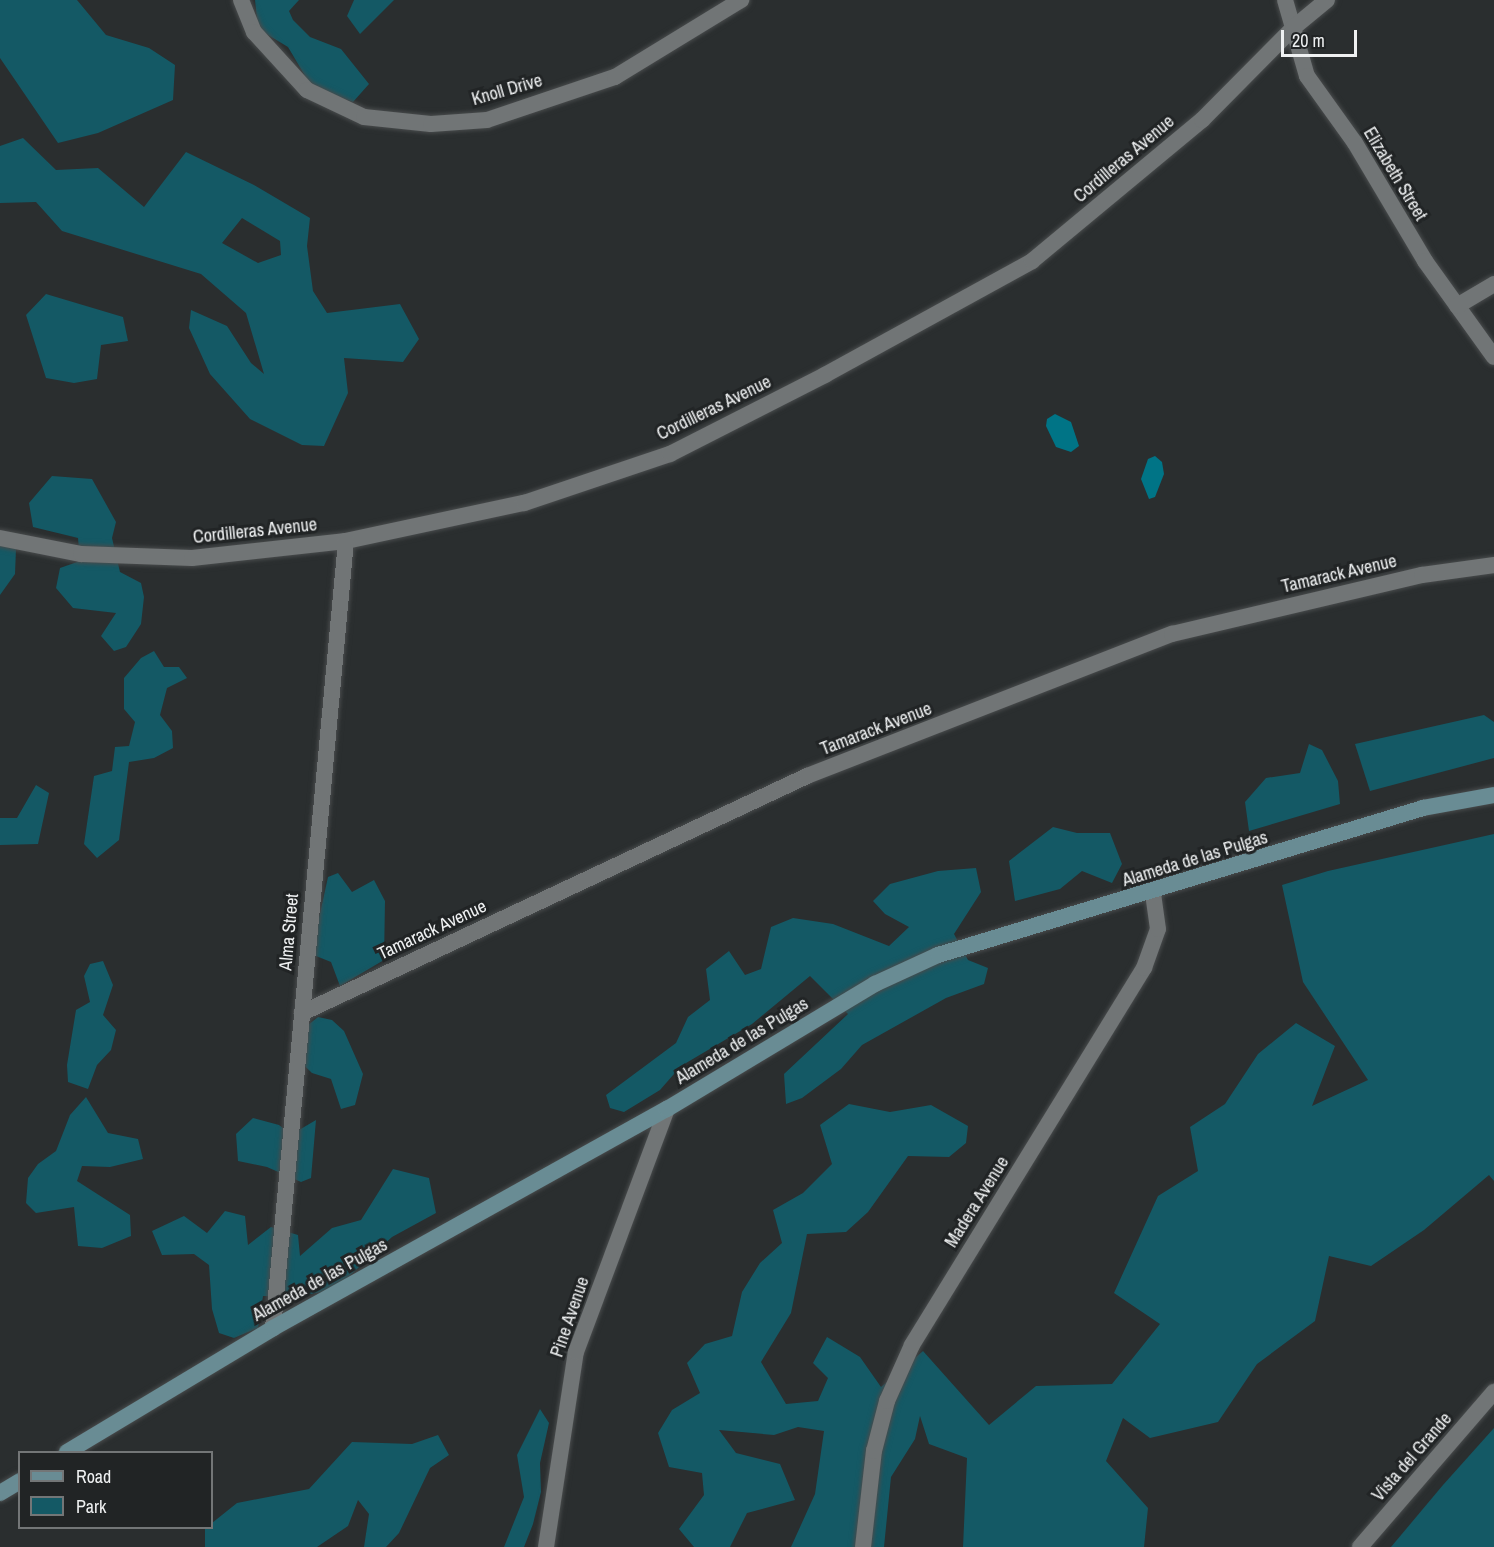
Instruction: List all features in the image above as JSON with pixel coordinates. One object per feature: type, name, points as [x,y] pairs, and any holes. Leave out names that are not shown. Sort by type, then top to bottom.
[{"type":"main road","name":"Alameda de las Pulgas","points":[[69,1451],[273,1328],[667,1109],[866,990],[938,955],[1153,893],[1423,808],[1494,795]]},
{"type":"main road","points":[[0,1493],[18,1482]]},
{"type":"street","name":"Knoll Drive","points":[[241,0],[254,32],[307,90],[364,117],[431,124],[488,120],[615,77],[741,0]]},
{"type":"street","name":"Elizabeth Street","points":[[1285,0],[1307,76],[1355,144],[1425,261],[1494,357]]},
{"type":"street","name":"Cordilleras Avenue","points":[[0,538],[81,554],[192,558],[346,541],[524,503],[670,454],[825,375],[1032,261],[1202,120],[1293,28],[1327,0]]},
{"type":"street","points":[[1457,306],[1494,284]]},
{"type":"street","name":"Alma Street","points":[[273,1328],[346,541]]},
{"type":"street","name":"Tamarack Avenue","points":[[302,1013],[807,776],[1172,634],[1422,575],[1494,566]]},
{"type":"street","name":"Madera Avenue","points":[[863,1547],[874,1451],[891,1391],[912,1345],[1144,969],[1158,929],[1153,893]]},
{"type":"street","name":"Pine Avenue","points":[[546,1547],[576,1352],[667,1109]]},
{"type":"street","name":"Vista del Grande","points":[[1360,1547],[1494,1392]]},
{"type":"green space","points":[[0,0],[77,0],[106,35],[149,48],[175,65],[173,100],[98,133],[58,143],[0,58]]},
{"type":"green space","points":[[255,0],[299,0],[289,11],[293,20],[310,37],[341,49],[369,84],[353,102],[311,86],[288,47],[258,29]]},
{"type":"green space","points":[[354,0],[394,0],[360,34],[347,16]]},
{"type":"green space","points":[[23,138],[56,170],[98,168],[144,207],[186,152],[254,185],[310,218],[307,246],[313,291],[327,313],[400,304],[419,339],[403,362],[344,358],[348,393],[324,446],[302,445],[250,419],[210,374],[189,328],[191,310],[227,326],[251,363],[264,374],[246,313],[201,274],[62,231],[36,202],[0,203],[0,146]],"holes":[[[242,218],[280,241],[281,255],[258,263],[222,243]]]},
{"type":"green space","points":[[46,294],[123,317],[128,341],[101,345],[97,379],[74,383],[46,378],[26,315]]},
{"type":"green space","points":[[52,476],[92,479],[116,522],[112,538],[120,572],[141,583],[144,597],[141,624],[126,647],[114,651],[101,636],[116,613],[73,608],[56,588],[60,568],[80,561],[78,538],[33,527],[29,503]]},
{"type":"green space","points":[[0,543],[16,549],[15,574],[0,595]]},
{"type":"green space","points":[[154,651],[164,667],[179,667],[187,678],[167,688],[160,715],[172,731],[173,748],[154,758],[129,762],[119,840],[97,858],[84,844],[94,776],[112,771],[115,747],[129,746],[135,722],[124,709],[124,678],[141,658]]},
{"type":"green space","points":[[1484,715],[1494,722],[1494,758],[1370,791],[1355,744]]},
{"type":"green space","points":[[1309,744],[1322,750],[1338,781],[1340,804],[1249,831],[1245,802],[1266,778],[1300,773]]},
{"type":"green space","points":[[36,785],[49,793],[38,844],[0,845],[0,818],[17,818]]},
{"type":"green space","points":[[1053,827],[1077,833],[1110,833],[1122,864],[1112,883],[1082,871],[1060,889],[1015,901],[1009,861]]},
{"type":"green space","points":[[1494,834],[1494,1181],[1489,1175],[1424,1230],[1371,1266],[1329,1256],[1315,1321],[1257,1364],[1218,1422],[1150,1438],[1123,1418],[1106,1461],[1148,1508],[1144,1547],[963,1547],[967,1458],[929,1444],[920,1416],[915,1439],[891,1477],[884,1547],[791,1547],[815,1494],[824,1431],[798,1427],[774,1435],[719,1430],[736,1453],[780,1464],[795,1500],[747,1513],[730,1547],[694,1547],[679,1529],[704,1495],[702,1473],[669,1467],[658,1433],[672,1410],[700,1393],[687,1363],[705,1344],[732,1336],[742,1292],[760,1263],[782,1243],[773,1210],[803,1193],[832,1164],[820,1125],[849,1104],[890,1112],[931,1105],[968,1126],[966,1143],[949,1157],[908,1156],[868,1212],[846,1232],[807,1234],[791,1313],[761,1362],[786,1404],[818,1401],[828,1378],[813,1363],[827,1337],[860,1357],[881,1387],[923,1351],[989,1425],[1036,1386],[1112,1384],[1160,1324],[1114,1293],[1158,1196],[1198,1171],[1190,1127],[1225,1104],[1258,1054],[1296,1023],[1335,1046],[1312,1106],[1368,1080],[1303,982],[1282,885],[1328,871]]},
{"type":"green space","points":[[976,868],[981,892],[954,934],[968,960],[988,968],[984,984],[946,998],[862,1045],[841,1069],[802,1098],[786,1104],[784,1074],[848,1014],[810,976],[752,1024],[681,1066],[660,1090],[624,1112],[610,1108],[606,1095],[676,1043],[688,1017],[710,1000],[706,969],[729,951],[745,975],[761,969],[771,927],[793,918],[833,924],[889,946],[909,927],[885,914],[873,901],[890,884],[938,871]]},
{"type":"green space","points":[[338,873],[352,892],[374,880],[385,901],[384,960],[340,986],[331,962],[311,954],[328,877]]},
{"type":"green space","points":[[103,961],[113,985],[103,1015],[116,1030],[111,1050],[97,1065],[88,1089],[68,1082],[67,1065],[76,1010],[90,1002],[84,976],[90,964]]},
{"type":"green space","points":[[318,1017],[332,1020],[344,1031],[363,1074],[355,1105],[341,1109],[331,1079],[312,1073],[293,1055],[293,1037]]},
{"type":"green space","points":[[86,1097],[108,1133],[138,1139],[143,1159],[110,1167],[82,1166],[77,1181],[130,1215],[131,1236],[102,1248],[78,1246],[74,1207],[36,1213],[26,1203],[28,1178],[38,1164],[56,1151],[70,1115]]},
{"type":"green space","points":[[253,1118],[279,1125],[296,1138],[299,1130],[316,1120],[311,1178],[301,1182],[267,1167],[238,1161],[236,1134]]},
{"type":"green space","points":[[393,1169],[429,1178],[436,1213],[392,1237],[345,1280],[321,1292],[296,1297],[263,1296],[258,1328],[234,1338],[219,1333],[212,1309],[209,1265],[194,1254],[162,1255],[152,1231],[184,1216],[207,1233],[225,1211],[245,1216],[248,1245],[271,1227],[298,1235],[300,1256],[332,1228],[361,1220]]},
{"type":"green space","points":[[540,1409],[549,1423],[540,1463],[541,1492],[533,1524],[524,1547],[504,1547],[524,1497],[517,1455]]},
{"type":"green space","points":[[1494,1428],[1494,1547],[1391,1547],[1443,1485]]},
{"type":"green space","points":[[438,1435],[449,1455],[430,1468],[399,1533],[386,1547],[364,1547],[369,1514],[358,1500],[348,1526],[317,1547],[205,1547],[205,1529],[213,1529],[213,1522],[237,1503],[309,1489],[352,1442],[412,1444]]},
{"type":"shaded area","points":[[1055,414],[1071,422],[1079,446],[1071,452],[1056,447],[1046,426],[1047,419]]},
{"type":"shaded area","points":[[1155,456],[1162,462],[1164,474],[1155,497],[1149,499],[1141,479],[1148,459]]}]
